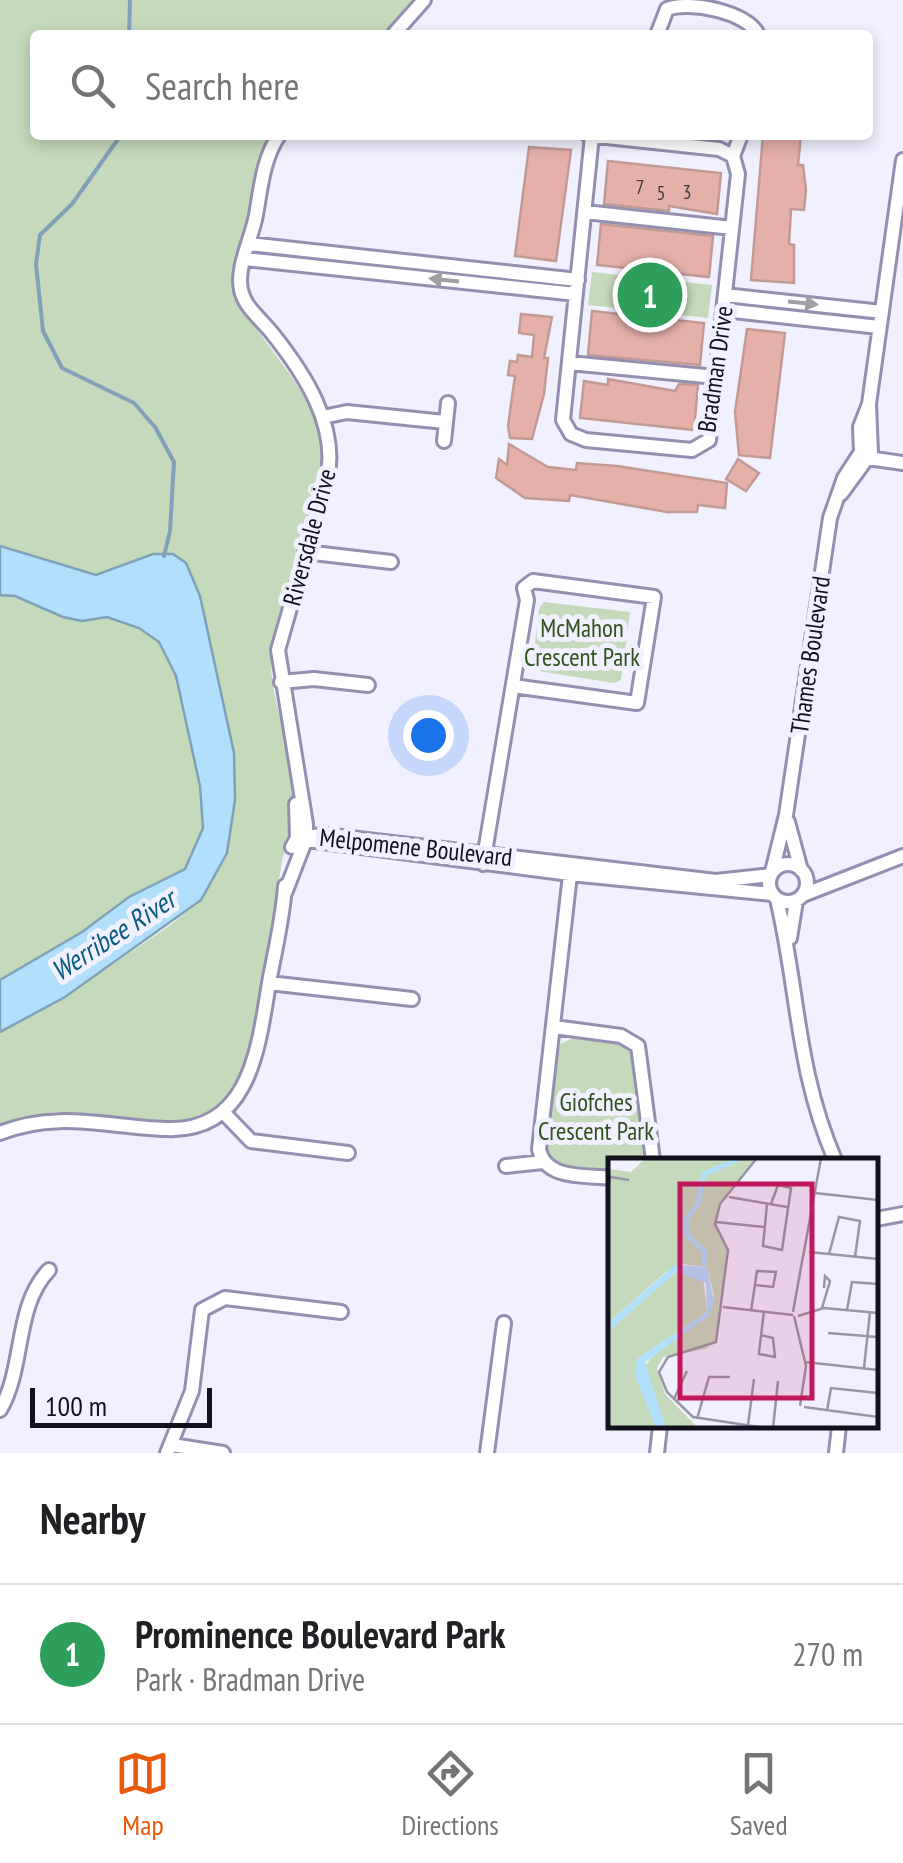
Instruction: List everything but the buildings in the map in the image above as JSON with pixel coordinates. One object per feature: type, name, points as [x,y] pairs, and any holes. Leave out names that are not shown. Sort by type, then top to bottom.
[{"type":"street","points":[[397,30],[424,0]]},
{"type":"street","points":[[659,30],[667,9],[684,2],[745,20],[754,30]]},
{"type":"street","name":"Riversdale Drive","points":[[223,1112],[250,1077],[285,892],[288,857],[303,838],[296,808],[302,787],[281,682],[279,644],[329,468],[330,440],[323,417],[290,358],[246,304],[240,283],[264,170],[277,140]]},
{"type":"street","name":"Bradman Drive","points":[[589,140],[563,420],[570,434],[586,440],[678,450],[698,449],[709,440],[738,174],[733,156]]},
{"type":"street","points":[[648,140],[719,149],[733,156],[739,140]]},
{"type":"street","name":"Thames Boulevard","points":[[771,873],[786,815],[828,528],[844,478],[864,457],[860,427],[869,404],[903,160]]},
{"type":"street","points":[[584,212],[732,228]]},
{"type":"street","points":[[249,244],[483,285],[577,287]]},
{"type":"street","points":[[244,258],[484,269],[577,287]]},
{"type":"street","points":[[483,285],[484,269]]},
{"type":"street","points":[[725,295],[882,312]]},
{"type":"street","points":[[724,310],[880,327]]},
{"type":"street","points":[[569,363],[716,377]]},
{"type":"street","points":[[444,441],[448,404]]},
{"type":"street","points":[[323,417],[347,412],[444,422]]},
{"type":"street","points":[[864,457],[903,462]]},
{"type":"street","points":[[305,552],[391,562]]},
{"type":"street","points":[[484,859],[528,584],[654,597],[638,702],[513,686]]},
{"type":"street","points":[[281,682],[314,678],[368,685]]},
{"type":"street","name":"Thames Boulevard","points":[[786,815],[802,871]]},
{"type":"street","name":"Melpomene Boulevard","points":[[303,838],[775,897]]},
{"type":"street","points":[[775,897],[799,898],[903,856]]},
{"type":"street","points":[[834,1158],[802,1065],[789,948],[771,873],[786,864],[843,878]]},
{"type":"street","points":[[571,869],[540,1139],[543,1162],[555,1172],[608,1178]]},
{"type":"street","name":"Melpomene Boulevard","points":[[571,869],[716,881],[771,873]]},
{"type":"street","points":[[789,948],[799,898],[807,884],[802,871]]},
{"type":"street","points":[[269,984],[412,999]]},
{"type":"street","points":[[554,1027],[622,1036],[638,1046],[654,1158]]},
{"type":"street","points":[[0,1133],[55,1119],[182,1129],[223,1112],[252,1141],[348,1153]]},
{"type":"street","points":[[506,1166],[543,1162]]},
{"type":"street","points":[[878,1210],[903,1212]]},
{"type":"street","points":[[878,1218],[903,1212]]},
{"type":"street","points":[[0,1410],[13,1380],[32,1295],[48,1270]]},
{"type":"street","points":[[223,1453],[170,1449],[192,1391],[202,1310],[225,1298],[341,1312]]},
{"type":"street","points":[[487,1453],[504,1323]]},
{"type":"street","points":[[657,1453],[660,1428]]},
{"type":"street","points":[[836,1453],[839,1428]]},
{"type":"green space","points":[[0,0],[416,0],[388,30],[30,30],[30,140],[268,140],[234,261],[235,292],[306,399],[323,446],[319,489],[272,645],[274,693],[293,772],[291,829],[282,861],[249,1058],[224,1101],[202,1116],[178,1123],[54,1112],[0,1125],[0,1032],[65,997],[201,900],[227,853],[235,800],[234,753],[200,596],[153,554],[96,575],[0,546]]},
{"type":"green space","points":[[592,272],[712,285],[708,318],[588,305]]},
{"type":"green space","points":[[0,595],[15,596],[82,621],[107,617],[139,628],[159,642],[176,675],[200,786],[203,828],[185,869],[129,897],[82,932],[0,980]]},
{"type":"green space","name":"McMahon Crescent Park","points":[[544,602],[630,612],[621,680],[614,683],[532,670],[539,608]]},
{"type":"green space","name":"Giofches Crescent Park","points":[[576,1037],[619,1042],[633,1051],[644,1158],[608,1158],[608,1172],[564,1166],[550,1157],[545,1150],[560,1044]]},
{"type":"water","name":"Werribee River","points":[[0,546],[96,575],[153,554],[173,554],[186,563],[200,596],[234,753],[235,800],[227,853],[201,900],[65,997],[0,1032],[0,980],[82,932],[129,897],[185,869],[203,828],[200,786],[176,676],[159,642],[139,628],[107,617],[82,621],[15,596],[0,595]]},
{"type":"waterway","points":[[129,30],[130,0]]},
{"type":"waterway","points":[[117,140],[72,204],[40,235],[36,264],[43,331],[62,368],[134,403],[155,427],[174,462],[170,531],[164,556]]},
{"type":"place","name":"Prominence Boulevard Park","points":[[650,295]]}]
